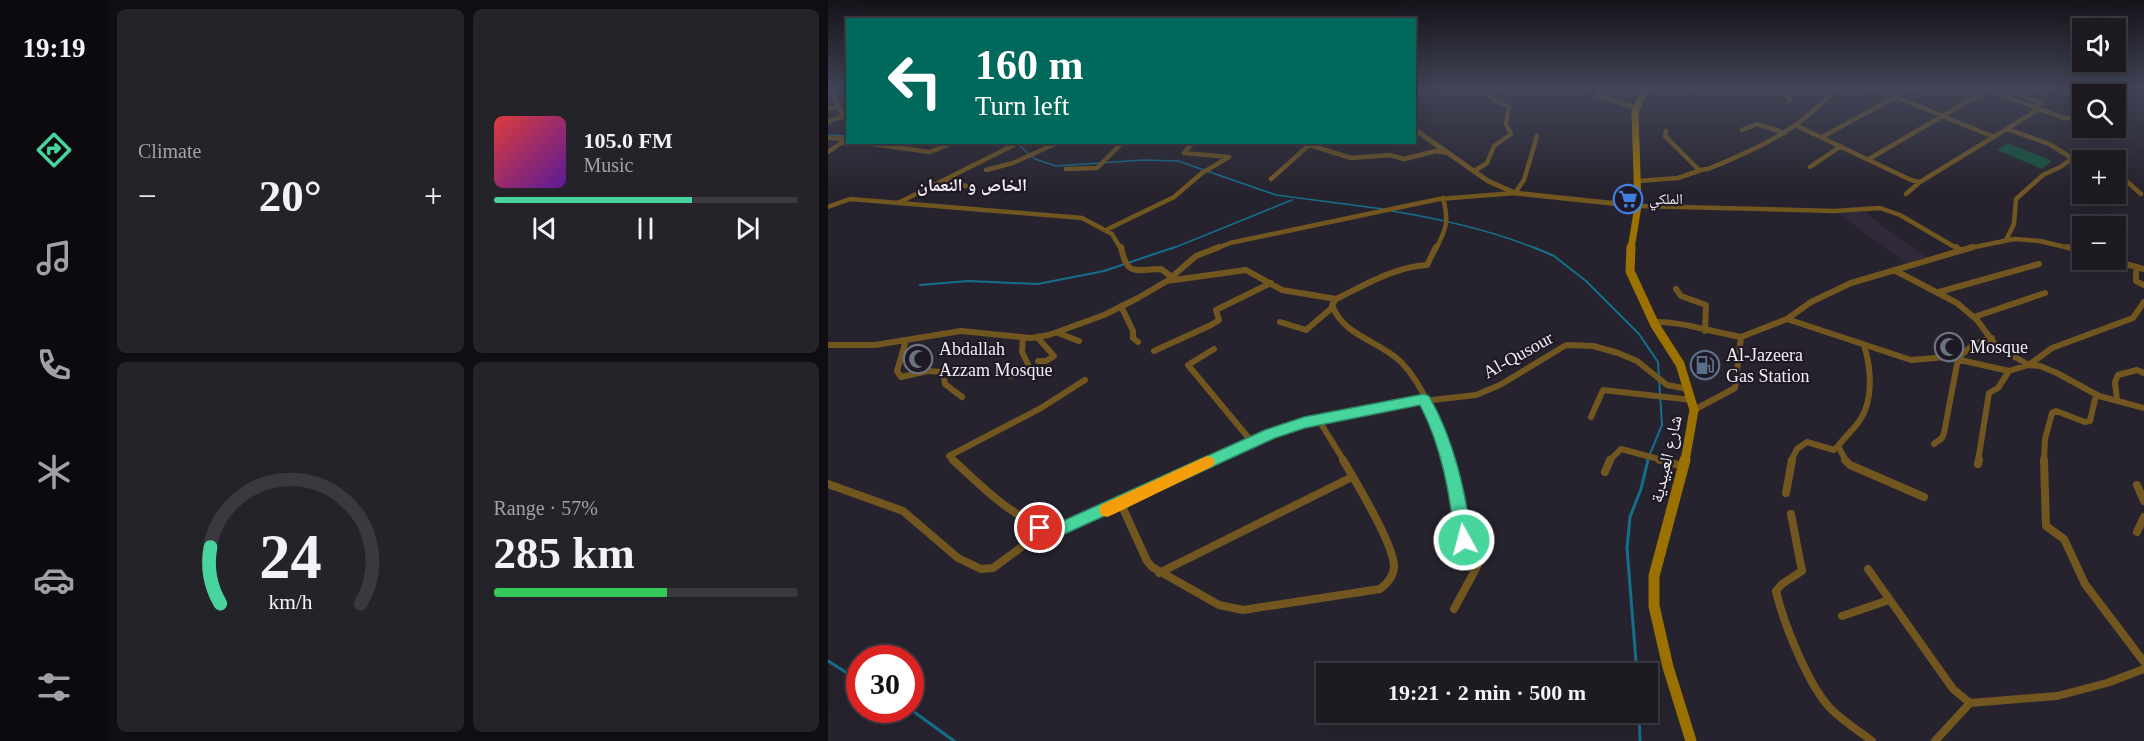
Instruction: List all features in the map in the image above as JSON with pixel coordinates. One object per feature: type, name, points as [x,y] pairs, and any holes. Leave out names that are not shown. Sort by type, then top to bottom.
[{"type":"main road","name":"شارع العبيدية","points":[[1636,122],[1638,206],[1630,271],[1637,291],[1653,322],[1680,364],[1694,410],[1684,467],[1654,576],[1654,606],[1668,668],[1690,741]]},
{"type":"street","points":[[1474,171],[1488,163],[1494,146],[1510,134],[1506,122]]},
{"type":"street","points":[[1638,181],[1659,181],[1692,175],[1768,144],[1803,122]]},
{"type":"street","points":[[1822,137],[1851,122]]},
{"type":"street","points":[[1869,159],[1933,122]]},
{"type":"street","points":[[1956,122],[1994,138]]},
{"type":"street","points":[[1906,194],[1920,182],[2017,122]]},
{"type":"street","points":[[1742,130],[1757,124],[1785,133]]},
{"type":"street","points":[[1797,126],[1920,182]]},
{"type":"street","points":[[2006,240],[2014,224],[2016,199],[2043,175],[2062,166],[2072,158],[2049,144],[2007,129]]},
{"type":"street","points":[[1416,130],[1488,181],[1515,193]]},
{"type":"street","points":[[1666,130],[1665,136],[1701,170]]},
{"type":"street","points":[[1515,193],[1524,180],[1537,135]]},
{"type":"street","points":[[828,138],[846,140]]},
{"type":"street","points":[[828,152],[846,141]]},
{"type":"street","points":[[872,144],[930,152],[950,144]]},
{"type":"street","points":[[898,203],[1016,144]]},
{"type":"street","points":[[986,170],[1013,164],[1055,144]]},
{"type":"street","points":[[1066,169],[1097,168],[1121,144]]},
{"type":"street","points":[[1108,229],[1174,197],[1202,173],[1229,157],[1184,153],[1191,144]]},
{"type":"street","points":[[1306,144],[1351,158],[1390,155],[1404,159],[1436,152],[1448,153]]},
{"type":"street","points":[[1272,179],[1309,145]]},
{"type":"street","points":[[1810,167],[1841,146]]},
{"type":"street","points":[[2126,179],[2141,194]]},
{"type":"street","points":[[945,180],[966,186]]},
{"type":"street","points":[[828,345],[875,345],[961,332],[1037,337],[1058,333],[1121,306],[1169,279],[1196,256],[1230,243],[1443,198],[1515,193],[1638,206],[1834,211],[1880,208],[1900,214],[1960,250]]},
{"type":"street","points":[[1280,322],[1306,330],[1333,307],[1336,299],[1387,274],[1410,266],[1427,265],[1446,229],[1448,218],[1443,198]]},
{"type":"street","points":[[828,207],[846,199],[1082,218],[1108,229],[1118,240],[1121,256],[1128,268],[1137,271],[1161,269],[1169,279]]},
{"type":"street","points":[[1653,322],[1672,321],[1705,331],[1741,337],[1761,332],[1787,319],[1811,302],[1851,283],[1960,250],[2006,240],[2040,241],[2072,249]]},
{"type":"street","points":[[1939,292],[2039,264]]},
{"type":"street","points":[[2126,264],[2144,269]]},
{"type":"street","points":[[2136,267],[2136,281],[2144,285]]},
{"type":"street","points":[[1169,279],[1246,270],[1293,293],[1336,299]]},
{"type":"street","points":[[1894,270],[1957,303],[1974,317],[2003,352],[2029,365],[2049,370],[2097,394],[2144,408]]},
{"type":"street","points":[[1154,351],[1211,325],[1219,320],[1216,310],[1271,283]]},
{"type":"street","points":[[1676,289],[1681,296],[1706,304],[1705,331]]},
{"type":"street","points":[[1974,317],[2045,293]]},
{"type":"street","points":[[1787,319],[1911,360],[1937,356],[2018,371],[2038,361],[2044,352],[2052,348],[2133,318],[2144,302]]},
{"type":"street","points":[[1121,306],[1133,331],[1133,338],[1138,342]]},
{"type":"street","points":[[1333,307],[1340,321],[1383,350],[1397,356],[1434,417],[1452,472],[1467,552],[1476,556],[1479,563],[1454,609]]},
{"type":"street","points":[[1058,333],[1079,341]]},
{"type":"street","points":[[1010,376],[1029,366],[1022,352],[1023,336]]},
{"type":"street","points":[[1037,337],[1054,356],[1046,361],[1038,361]]},
{"type":"street","points":[[1694,410],[1735,388],[1741,337]]},
{"type":"street","points":[[1934,444],[1942,437],[1950,410],[1952,374],[1958,360],[1965,348],[1975,341],[1992,338]]},
{"type":"street","points":[[906,340],[897,371],[901,377],[928,371],[943,372],[945,384],[962,397]]},
{"type":"street","name":"Al-Qusour","points":[[1046,529],[1056,531],[1121,504],[1252,442],[1318,419],[1424,399],[1476,395],[1503,384],[1566,345],[1579,344],[1618,353],[1636,362],[1667,385],[1688,389]]},
{"type":"street","points":[[1786,493],[1789,463],[1801,444],[1807,442],[1834,450],[1860,420],[1867,406],[1868,376],[1864,345]]},
{"type":"street","points":[[1214,349],[1188,366],[1252,442]]},
{"type":"street","points":[[2117,400],[2115,382],[2118,375],[2138,370],[2144,373]]},
{"type":"street","points":[[1978,464],[1989,393],[1998,388],[2009,371]]},
{"type":"street","points":[[828,484],[903,511],[918,520],[965,566],[983,572],[993,568],[1046,529],[1015,514],[949,456],[1041,408],[1085,380]]},
{"type":"street","points":[[1591,417],[1603,390],[1692,400]]},
{"type":"street","points":[[2097,394],[2090,421],[2085,422],[2056,411],[2052,412],[2048,421],[2044,462],[2046,526],[2064,539],[2085,584],[2144,662]]},
{"type":"street","points":[[1121,504],[1147,561],[1159,573],[1219,605],[1235,610],[1380,589],[1390,580],[1395,563],[1352,477],[1318,419]]},
{"type":"street","points":[[1838,446],[1842,457],[1850,465],[1924,497]]},
{"type":"street","points":[[1605,472],[1611,457],[1621,449],[1684,467]]},
{"type":"street","points":[[1159,573],[1352,477]]},
{"type":"street","points":[[2138,485],[2144,501]]},
{"type":"street","points":[[1791,514],[1802,571],[1800,575],[1779,585],[1776,591],[1782,616],[1807,671],[1830,708],[1872,741]]},
{"type":"street","points":[[2137,532],[2144,517]]},
{"type":"street","points":[[1868,569],[1953,689],[1970,703]]},
{"type":"street","points":[[1842,616],[1889,600]]},
{"type":"street","points":[[1935,741],[1970,703],[2056,696],[2107,683],[2144,669]]},
{"type":"shaded area","points":[[1864,211],[1926,257],[1906,263],[1838,213]]},
{"type":"green space","points":[[2008,143],[2052,161],[2042,169],[1997,150]]},
{"type":"waterway","points":[[828,135],[846,136]]},
{"type":"waterway","points":[[902,144],[929,144]]},
{"type":"waterway","points":[[1013,144],[1019,145],[1035,159],[1056,166],[1143,160],[1178,161],[1276,195],[1383,209]]},
{"type":"waterway","points":[[1171,249],[1292,200]]},
{"type":"waterway","points":[[1392,211],[1466,226],[1537,249]]},
{"type":"waterway","points":[[920,285],[968,281],[1038,284],[1104,271],[1175,247]]},
{"type":"waterway","points":[[1533,247],[1554,256],[1586,281],[1639,334],[1658,362],[1662,425],[1647,461]]},
{"type":"waterway","points":[[1636,663],[1627,548],[1630,517],[1641,489],[1648,460]]},
{"type":"waterway","points":[[828,661],[846,672]]},
{"type":"waterway","points":[[924,719],[954,741]]},
{"type":"waterway","points":[[1639,723],[1640,741]]},
{"type":"slow traffic","points":[[1107,510],[1207,462]]},
{"type":"place","name":"الملكي","points":[[1628,199]]},
{"type":"place","name":"Mosque","points":[[1949,347]]},
{"type":"place","name":"Abdallah Azzam Mosque","points":[[918,359]]},
{"type":"place","name":"Al-Jazeera Gas Station","points":[[1705,365]]},
{"type":"district","name":"الخاص و النعمان","points":[[972,185]]},
{"type":"route","points":[[1040,528],[1056,531],[1121,504],[1270,434],[1304,423],[1424,399],[1434,417],[1452,472],[1464,540]]}]
